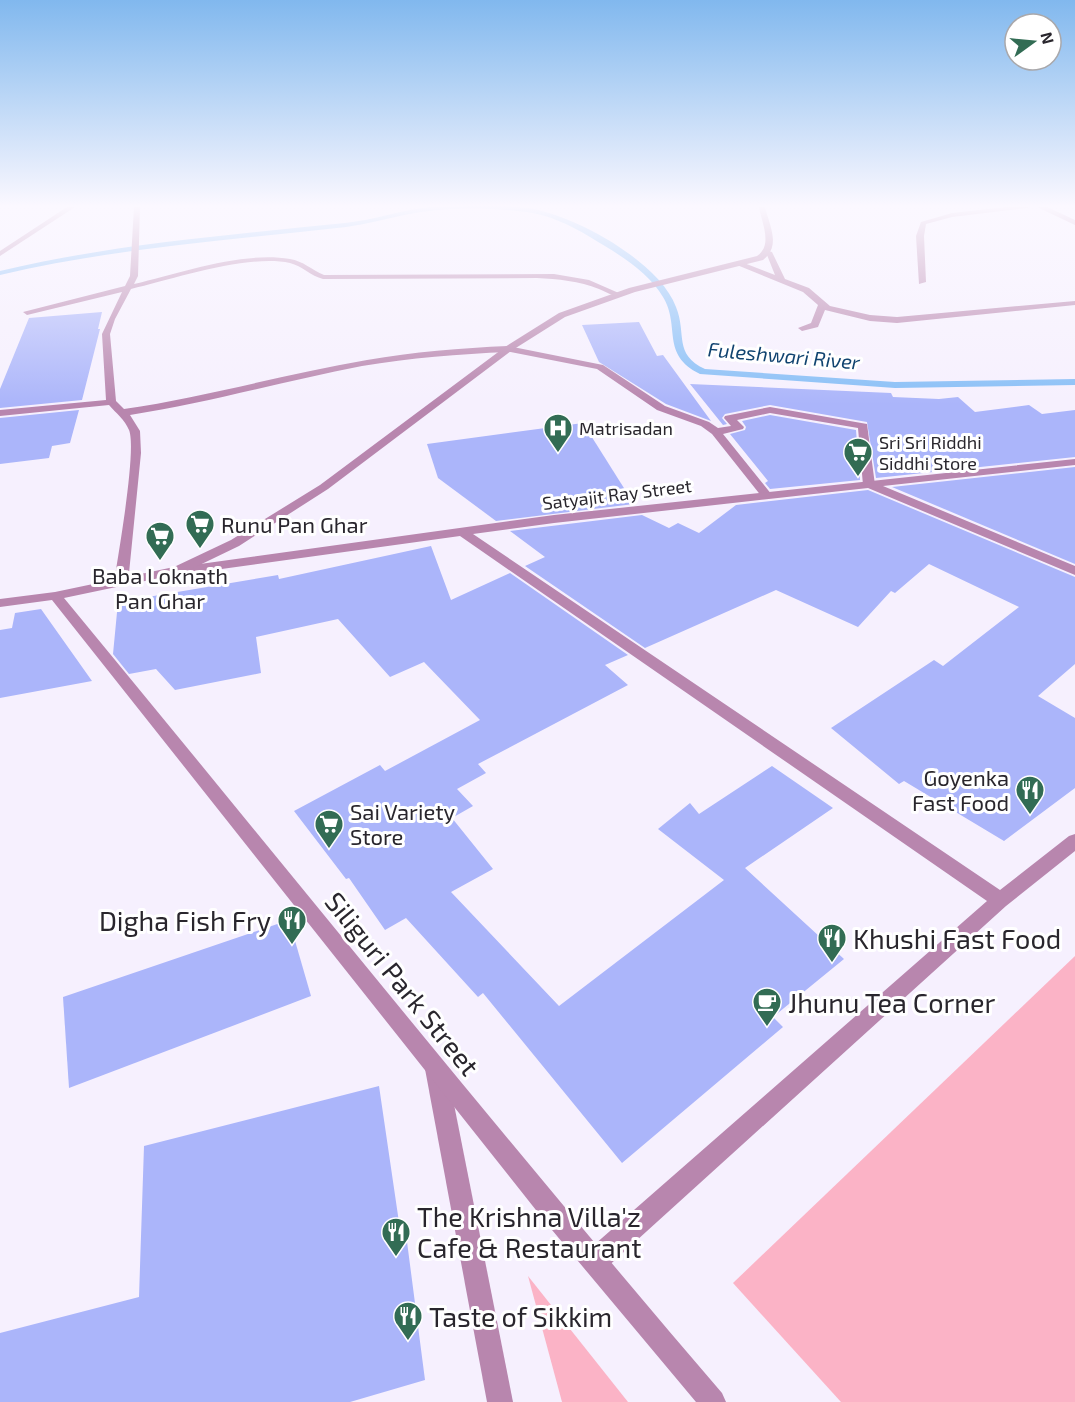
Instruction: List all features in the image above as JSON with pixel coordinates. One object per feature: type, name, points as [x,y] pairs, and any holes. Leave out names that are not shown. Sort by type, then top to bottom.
[{"type":"street","points":[[121,583],[136,453],[135,431],[111,402],[106,334],[111,319],[129,288],[134,272]]},
{"type":"street","points":[[27,312],[193,272]]},
{"type":"street","points":[[309,272],[323,277],[439,275],[550,277],[590,282],[616,294]]},
{"type":"street","points":[[0,603],[55,596],[178,570],[235,543],[324,487],[508,349],[562,315],[616,294],[708,272]]},
{"type":"street","points":[[760,272],[806,290],[822,305],[846,314],[897,320],[1075,303]]},
{"type":"street","points":[[778,272],[782,281]]},
{"type":"street","points":[[922,272],[922,282]]},
{"type":"street","points":[[802,328],[815,325],[822,305]]},
{"type":"street","points":[[121,413],[189,403],[343,367],[394,358],[452,351],[508,349],[600,367],[661,408],[705,424],[716,432],[766,495]]},
{"type":"street","points":[[0,412],[111,402]]},
{"type":"street","points":[[716,432],[740,427],[729,418],[770,410],[863,426],[869,484],[1075,571]]},
{"type":"street","name":"Satyajit Ray Street","points":[[165,573],[554,519],[1075,462]]},
{"type":"street","points":[[464,533],[1000,900]]},
{"type":"street","name":"Siliguri Park Street","points":[[55,596],[435,1063],[555,1216],[713,1402]]},
{"type":"street","points":[[595,1262],[1000,900],[1075,841]]},
{"type":"street","points":[[435,1063],[500,1402]]},
{"type":"shaded area","points":[[1075,956],[1075,1402],[841,1402],[733,1283]]},
{"type":"shaded area","points":[[528,1276],[628,1402],[562,1402]]},
{"type":"building","points":[[102,312],[98,329],[100,329],[82,400],[0,408],[0,389],[29,318]]},
{"type":"building","points":[[639,322],[657,356],[663,355],[711,421],[666,404],[599,362],[582,325]]},
{"type":"building","points":[[690,384],[891,393],[893,397],[939,399],[958,397],[975,412],[1029,405],[1042,414],[1075,410],[1075,457],[876,478],[867,422],[770,405],[725,414],[722,418],[727,424],[723,425]]},
{"type":"building","points":[[79,410],[70,443],[52,446],[49,458],[0,464],[0,418]]},
{"type":"building","points":[[770,415],[856,430],[860,480],[770,489],[765,483],[768,481],[730,434],[745,430],[746,427],[742,421]]},
{"type":"building","points":[[583,423],[634,504],[496,521],[438,478],[427,444]]},
{"type":"building","points":[[1075,467],[1075,564],[892,487]]},
{"type":"building","points":[[868,490],[1075,577],[1075,664],[1038,696],[1075,718],[1075,788],[1004,841],[904,781],[899,784],[831,728],[934,660],[943,666],[1019,607],[929,564],[895,593],[891,591],[858,627],[776,590],[645,648],[525,566],[545,557],[510,531],[642,515],[669,528],[678,523],[699,533],[736,505]]},
{"type":"building","points":[[431,546],[451,600],[510,573],[628,655],[605,665],[628,685],[478,764],[486,773],[457,789],[473,806],[452,818],[493,869],[451,892],[559,1006],[724,880],[658,829],[690,803],[699,814],[772,766],[833,808],[745,868],[844,959],[773,1017],[783,1027],[622,1163],[483,993],[478,997],[406,918],[385,930],[349,878],[346,879],[294,811],[380,765],[385,771],[480,720],[424,662],[390,677],[338,619],[256,637],[261,673],[175,690],[156,669],[129,674],[113,654],[118,602],[278,575],[279,579]]},
{"type":"building","points":[[41,609],[92,681],[0,698],[0,630],[12,628],[15,613]]},
{"type":"building","points":[[289,920],[311,996],[69,1088],[63,997]]},
{"type":"building","points":[[379,1086],[401,1236],[406,1234],[425,1380],[350,1402],[0,1402],[0,1333],[139,1297],[144,1146]]},
{"type":"waterway","name":"Fuleshwari River","points":[[646,272],[667,296],[672,307],[677,340],[683,358],[691,366],[703,372],[895,385],[1075,382]]},
{"type":"place","name":"Matrisadan","points":[[558,454]]},
{"type":"place","name":"Sri Sri Riddhi Siddhi Store","points":[[858,478]]},
{"type":"place","name":"Runu Pan Ghar","points":[[200,550]]},
{"type":"place","name":"Baba Loknath Pan Ghar","points":[[160,562]]},
{"type":"place","name":"Goyenka Fast Food","points":[[1030,816]]},
{"type":"place","name":"Sai Variety Store","points":[[329,850]]},
{"type":"place","name":"Digha Fish Fry","points":[[292,946]]},
{"type":"place","name":"Khushi Fast Food","points":[[832,964]]},
{"type":"place","name":"Jhunu Tea Corner","points":[[767,1028]]},
{"type":"place","name":"The Krishna Villa'z Cafe & Restaurant","points":[[396,1258]]},
{"type":"place","name":"Taste of Sikkim","points":[[408,1342]]}]
